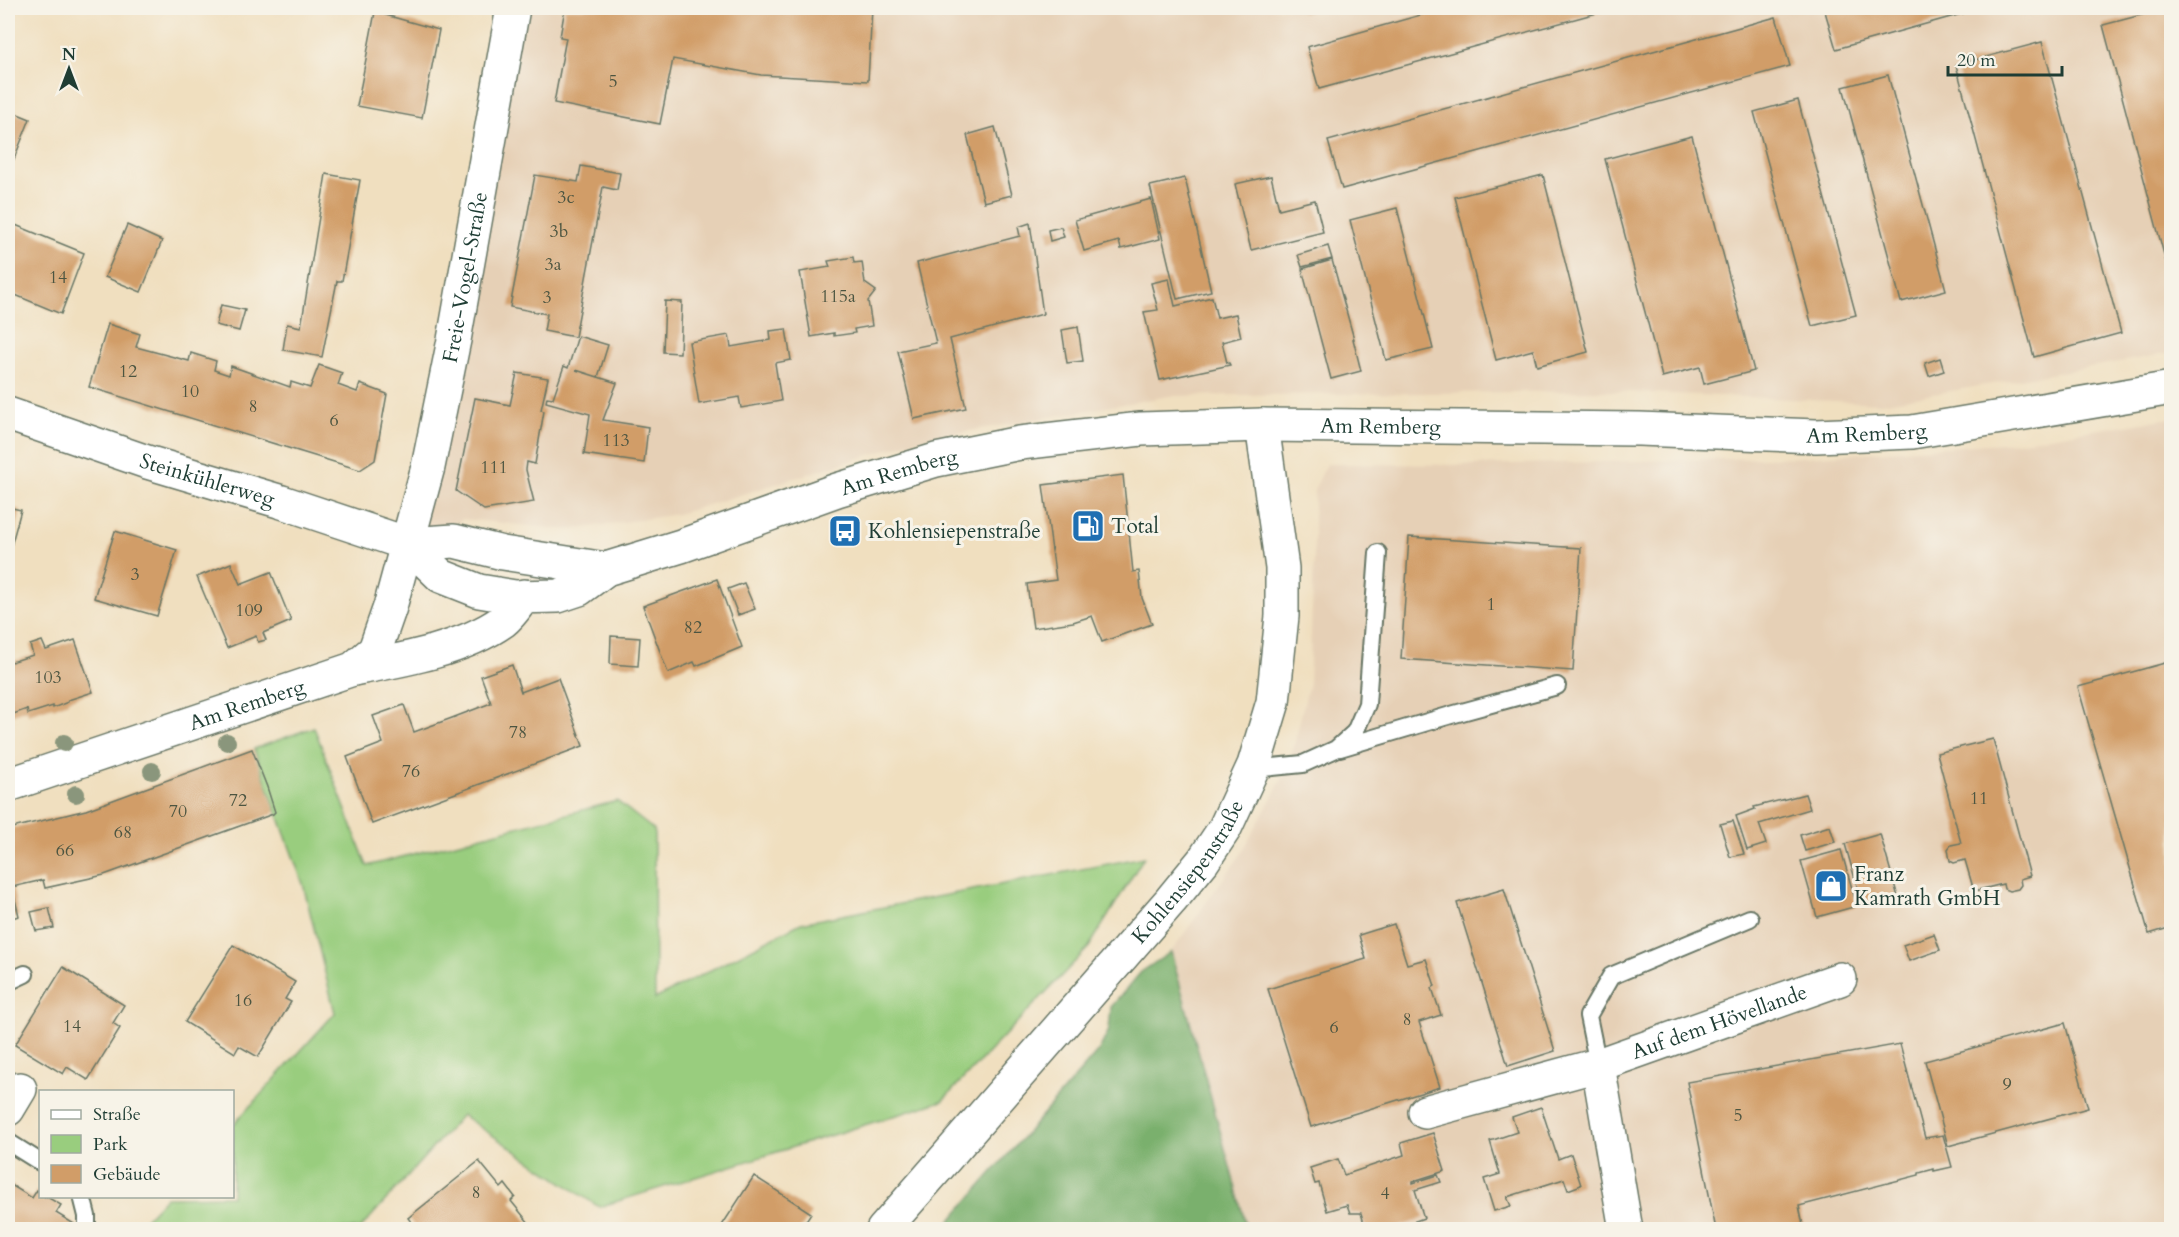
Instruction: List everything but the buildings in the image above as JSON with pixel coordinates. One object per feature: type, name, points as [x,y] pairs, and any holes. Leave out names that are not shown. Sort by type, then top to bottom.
[{"type":"street","name":"Freie-Vogel-Straße","points":[[408,544],[428,467],[454,340],[513,8]]},
{"type":"street","name":"Am Remberg","points":[[408,544],[441,576],[479,591],[515,597],[558,596],[579,589],[606,569],[681,546],[837,490],[936,460],[1020,443],[1141,429],[1262,425],[1639,429],[1828,436],[1912,432],[2172,388]]},
{"type":"street","name":"Steinkühlerweg","points":[[8,414],[147,462],[282,502],[408,544]]},
{"type":"street","name":"Kohlensiepenstraße","points":[[883,1230],[1110,972],[1203,861],[1225,828],[1252,769],[1273,702],[1282,616],[1282,568],[1262,425]]},
{"type":"street","name":"Am Remberg","points":[[408,544],[454,541],[503,553],[606,569]]},
{"type":"street","name":"Am Remberg","points":[[8,785],[353,669],[375,650],[408,544]]},
{"type":"street","points":[[353,669],[405,659],[465,641],[505,619],[524,596]]},
{"type":"street","name":"Auf dem Hövellande","points":[[1425,1112],[1598,1065],[1840,979]]},
{"type":"street","points":[[1598,1065],[1626,1230]]},
{"type":"lane","points":[[1336,750],[1355,732],[1367,704],[1378,553]]},
{"type":"lane","points":[[1252,769],[1303,764],[1336,750],[1557,686]]},
{"type":"lane","points":[[1598,1065],[1588,1016],[1611,976],[1750,918]]},
{"type":"lane","points":[[8,982],[25,974]]},
{"type":"lane","points":[[8,1142],[39,1161]]},
{"type":"lane","points":[[82,1198],[87,1216],[87,1230]]},
{"type":"shaded area","points":[[513,8],[2171,8],[2171,353],[1881,403],[1605,391],[1169,396],[918,440],[678,514],[570,530],[463,519],[408,544]]},
{"type":"shaded area","points":[[2171,418],[2171,1229],[1247,1229],[1171,952],[1241,854],[1289,766],[1309,683],[1314,560],[1314,490],[1327,464],[1473,465],[1804,457],[2017,442]]},
{"type":"green space","points":[[314,727],[367,866],[617,801],[654,830],[655,999],[801,923],[1144,857],[1089,947],[942,1101],[599,1207],[462,1115],[360,1229],[136,1229],[165,1198],[234,1198],[234,1124],[335,1013],[303,884],[254,749]]},
{"type":"green space","points":[[1171,952],[1247,1229],[943,1229],[1099,1050],[1109,1030],[1111,1007],[1141,972]]},
{"type":"place","name":"Total","points":[[1088,526]]},
{"type":"place","name":"Kohlensiepenstraße","points":[[845,531]]},
{"type":"place","name":"Franz Kamrath GmbH","points":[[1831,886]]}]
